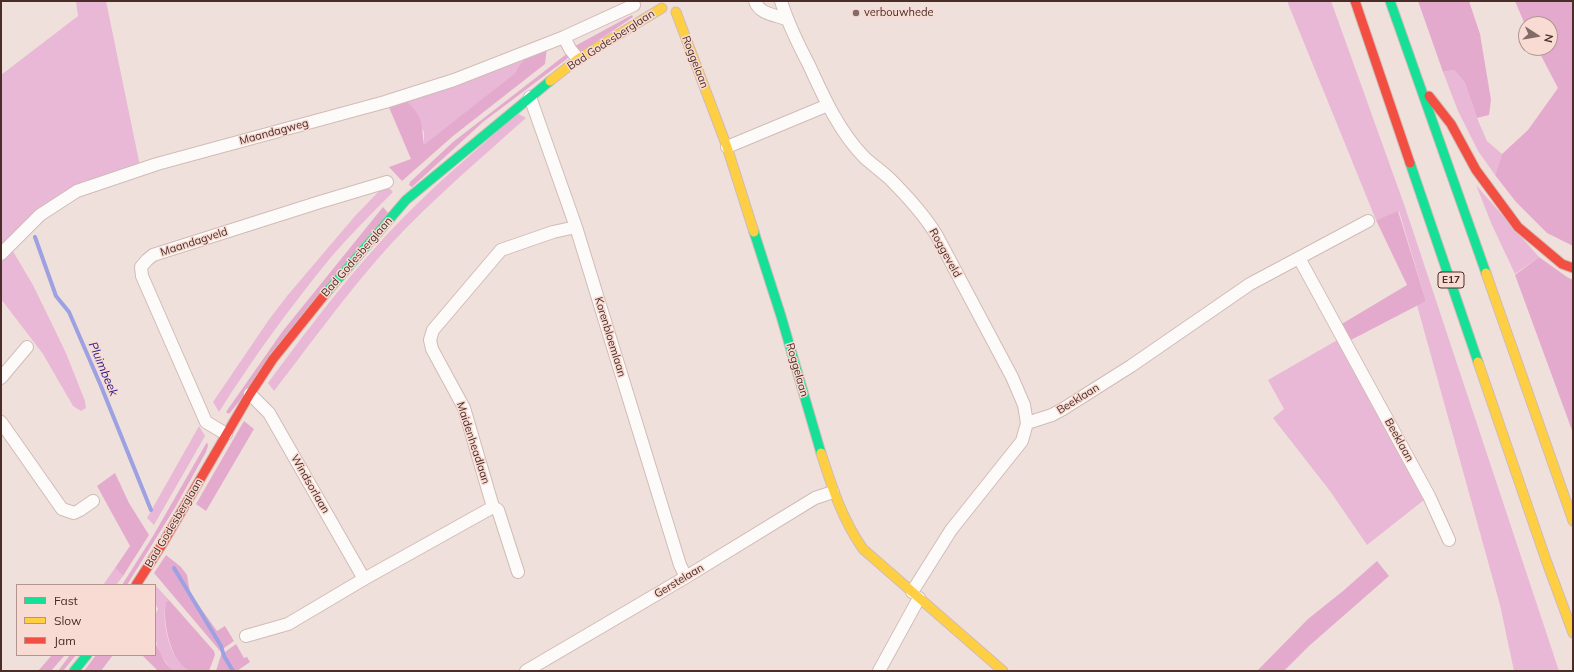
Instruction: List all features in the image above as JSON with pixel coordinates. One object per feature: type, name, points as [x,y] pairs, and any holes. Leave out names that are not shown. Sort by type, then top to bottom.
[{"type":"main road","name":"E17","points":[[1355,1],[1573,633]]},
{"type":"main road","points":[[1390,1],[1573,521]]},
{"type":"main road","points":[[661,4],[670,13],[676,12],[681,7],[682,3]]},
{"type":"main road","name":"Bad Godesberglaan","points":[[137,584],[163,543],[250,394],[309,312],[406,200],[530,97],[578,60],[661,4]]},
{"type":"main road","name":"Roggelaan","points":[[676,12],[727,147],[781,316],[833,492],[851,532],[863,549],[1003,671]]},
{"type":"main road","points":[[1419,83],[1451,124],[1476,170],[1518,227],[1562,264],[1573,268]]},
{"type":"main road","points":[[74,671],[86,656]]},
{"type":"street","points":[[755,1],[758,8],[762,11],[786,19]]},
{"type":"street","name":"Roggeveld","points":[[781,1],[786,19],[828,105],[848,138],[865,158],[888,178],[926,218],[1012,377],[1024,404],[1027,423]]},
{"type":"street","name":"Maandagweg","points":[[1,254],[40,215],[77,191],[157,164],[416,92],[486,68],[564,37],[634,5]]},
{"type":"street","points":[[564,37],[578,60]]},
{"type":"street","name":"Korenbloemlaan","points":[[530,97],[576,227],[680,565],[686,577]]},
{"type":"street","points":[[727,147],[828,105]]},
{"type":"street","name":"Maandagveld","points":[[226,434],[206,422],[142,276],[141,267],[147,260],[154,256],[320,202],[387,182]]},
{"type":"street","name":"Beeklaan","points":[[1027,423],[1052,415],[1063,409],[1130,366],[1250,284],[1368,221]]},
{"type":"street","name":"Maidenheadlaan","points":[[518,572],[498,510],[493,506],[464,408],[432,349],[430,340],[433,330],[501,250],[553,232],[576,227]]},
{"type":"street","name":"Beeklaan","points":[[1299,258],[1429,496],[1449,540]]},
{"type":"street","points":[[1,378],[27,347]]},
{"type":"street","name":"Windsorlaan","points":[[250,394],[269,413],[364,580]]},
{"type":"street","points":[[1,422],[62,509],[74,513],[93,501]]},
{"type":"street","points":[[879,671],[915,595],[951,530],[1022,442],[1027,423]]},
{"type":"street","name":"Gerstelaan","points":[[526,671],[686,577],[815,498],[833,492]]},
{"type":"street","points":[[246,636],[288,624],[493,506]]},
{"type":"shaded area","points":[[76,1],[106,1],[140,166],[84,185],[1,249],[1,75],[78,16]]},
{"type":"shaded area","points":[[1287,1],[1331,1],[1405,207],[1559,671],[1514,671],[1500,605],[1417,305],[1426,301],[1399,211],[1376,220]]},
{"type":"shaded area","points":[[1418,1],[1469,1],[1480,34],[1491,100],[1489,115],[1477,118],[1465,83],[1454,70],[1443,72]]},
{"type":"shaded area","points":[[1515,1],[1573,1],[1573,246],[1547,233],[1516,202],[1495,175],[1502,154],[1528,130],[1558,88],[1541,56],[1558,56],[1558,16],[1521,16]]},
{"type":"shaded area","points":[[632,15],[633,17],[578,54],[575,46]]},
{"type":"shaded area","points":[[547,47],[545,64],[453,136],[402,181],[389,167],[411,159],[388,105],[405,100],[416,111],[422,126],[424,145],[515,73],[528,56],[535,51]]},
{"type":"shaded area","points":[[569,52],[568,58],[483,122],[412,187],[409,185],[410,182],[453,142]]},
{"type":"shaded area","points":[[528,54],[515,73],[424,146],[424,132],[405,100]]},
{"type":"shaded area","points":[[1454,70],[1465,83],[1487,141],[1502,154],[1495,175],[1478,151],[1458,111],[1443,72]]},
{"type":"shaded area","points":[[519,114],[526,118],[440,195],[407,227],[375,262],[274,391],[268,383],[339,290],[377,245],[441,181],[513,117]]},
{"type":"shaded area","points":[[1476,185],[1539,257],[1515,274],[1492,225]]},
{"type":"shaded area","points":[[384,186],[393,192],[332,256],[287,313],[219,412],[213,402],[268,321],[287,296],[355,216]]},
{"type":"shaded area","points":[[383,207],[389,214],[229,414],[226,412],[282,332]]},
{"type":"shaded area","points":[[1398,211],[1426,301],[1349,341],[1340,325],[1407,285],[1376,220]]},
{"type":"shaded area","points":[[11,248],[33,285],[66,353],[85,401],[86,408],[81,411],[73,406],[43,354],[1,299],[1,259]]},
{"type":"shaded area","points":[[1539,257],[1573,280],[1573,433],[1515,275]]},
{"type":"shaded area","points":[[1339,339],[1424,500],[1367,545],[1330,491],[1273,418],[1284,409],[1268,380]]},
{"type":"shaded area","points":[[244,421],[254,429],[206,511],[196,504]]},
{"type":"shaded area","points":[[199,426],[205,436],[154,525],[147,518]]},
{"type":"shaded area","points":[[207,442],[208,446],[206,452],[176,506],[128,584],[123,584],[153,536]]},
{"type":"shaded area","points":[[115,473],[129,503],[149,535],[123,576],[115,568],[130,546],[97,486]]},
{"type":"shaded area","points":[[166,555],[181,567],[187,575],[190,593],[217,631],[225,626],[234,641],[220,651],[154,573]]},
{"type":"shaded area","points":[[1377,561],[1389,576],[1309,646],[1284,671],[1257,671],[1308,619]]},
{"type":"shaded area","points":[[115,568],[123,576],[117,584],[104,584]]},
{"type":"shaded area","points":[[156,586],[169,600],[166,602],[165,620],[166,630],[172,650],[183,666],[190,671],[173,671],[161,655],[156,639],[156,613],[158,609],[156,605]]},
{"type":"shaded area","points":[[169,600],[214,651],[215,655],[209,671],[188,670],[176,658],[166,629],[165,609],[166,602]]},
{"type":"shaded area","points":[[156,644],[165,662],[173,671],[158,671],[143,656],[156,656]]},
{"type":"shaded area","points":[[236,644],[244,658],[247,657],[250,662],[237,671],[216,671],[221,655]]},
{"type":"shaded area","points":[[51,656],[64,656],[51,671],[38,671]]},
{"type":"shaded area","points":[[69,656],[75,656],[63,671],[58,671]]},
{"type":"shaded area","points":[[95,656],[112,656],[101,671],[84,671]]},
{"type":"waterway","name":"Pluimbeek","points":[[35,237],[56,296],[69,312],[101,386],[151,510]]},
{"type":"waterway","name":"Pluimbeek","points":[[174,568],[221,646],[224,656],[233,671]]},
{"type":"traffic: fast","points":[[1390,1],[1486,273]]},
{"type":"traffic: fast","points":[[326,293],[406,200],[550,81]]},
{"type":"traffic: fast","points":[[1410,163],[1478,362]]},
{"type":"traffic: fast","points":[[754,232],[781,316],[821,453]]},
{"type":"traffic: fast","points":[[74,671],[86,656]]},
{"type":"traffic: slow","points":[[550,81],[578,59],[662,8]]},
{"type":"traffic: slow","points":[[676,12],[727,147],[754,232]]},
{"type":"traffic: slow","points":[[1486,273],[1573,521]]},
{"type":"traffic: slow","points":[[1478,362],[1546,560],[1573,633]]},
{"type":"traffic: slow","points":[[821,453],[843,514],[863,549],[1003,671]]},
{"type":"traffic: jam","points":[[1355,1],[1410,163]]},
{"type":"traffic: jam","points":[[1429,96],[1451,124],[1476,170],[1518,227],[1562,264],[1573,268]]},
{"type":"traffic: jam","points":[[137,584],[163,543],[250,394],[273,359],[326,293]]},
{"type":"place","name":"verbouwhede","points":[[856,13]]}]
